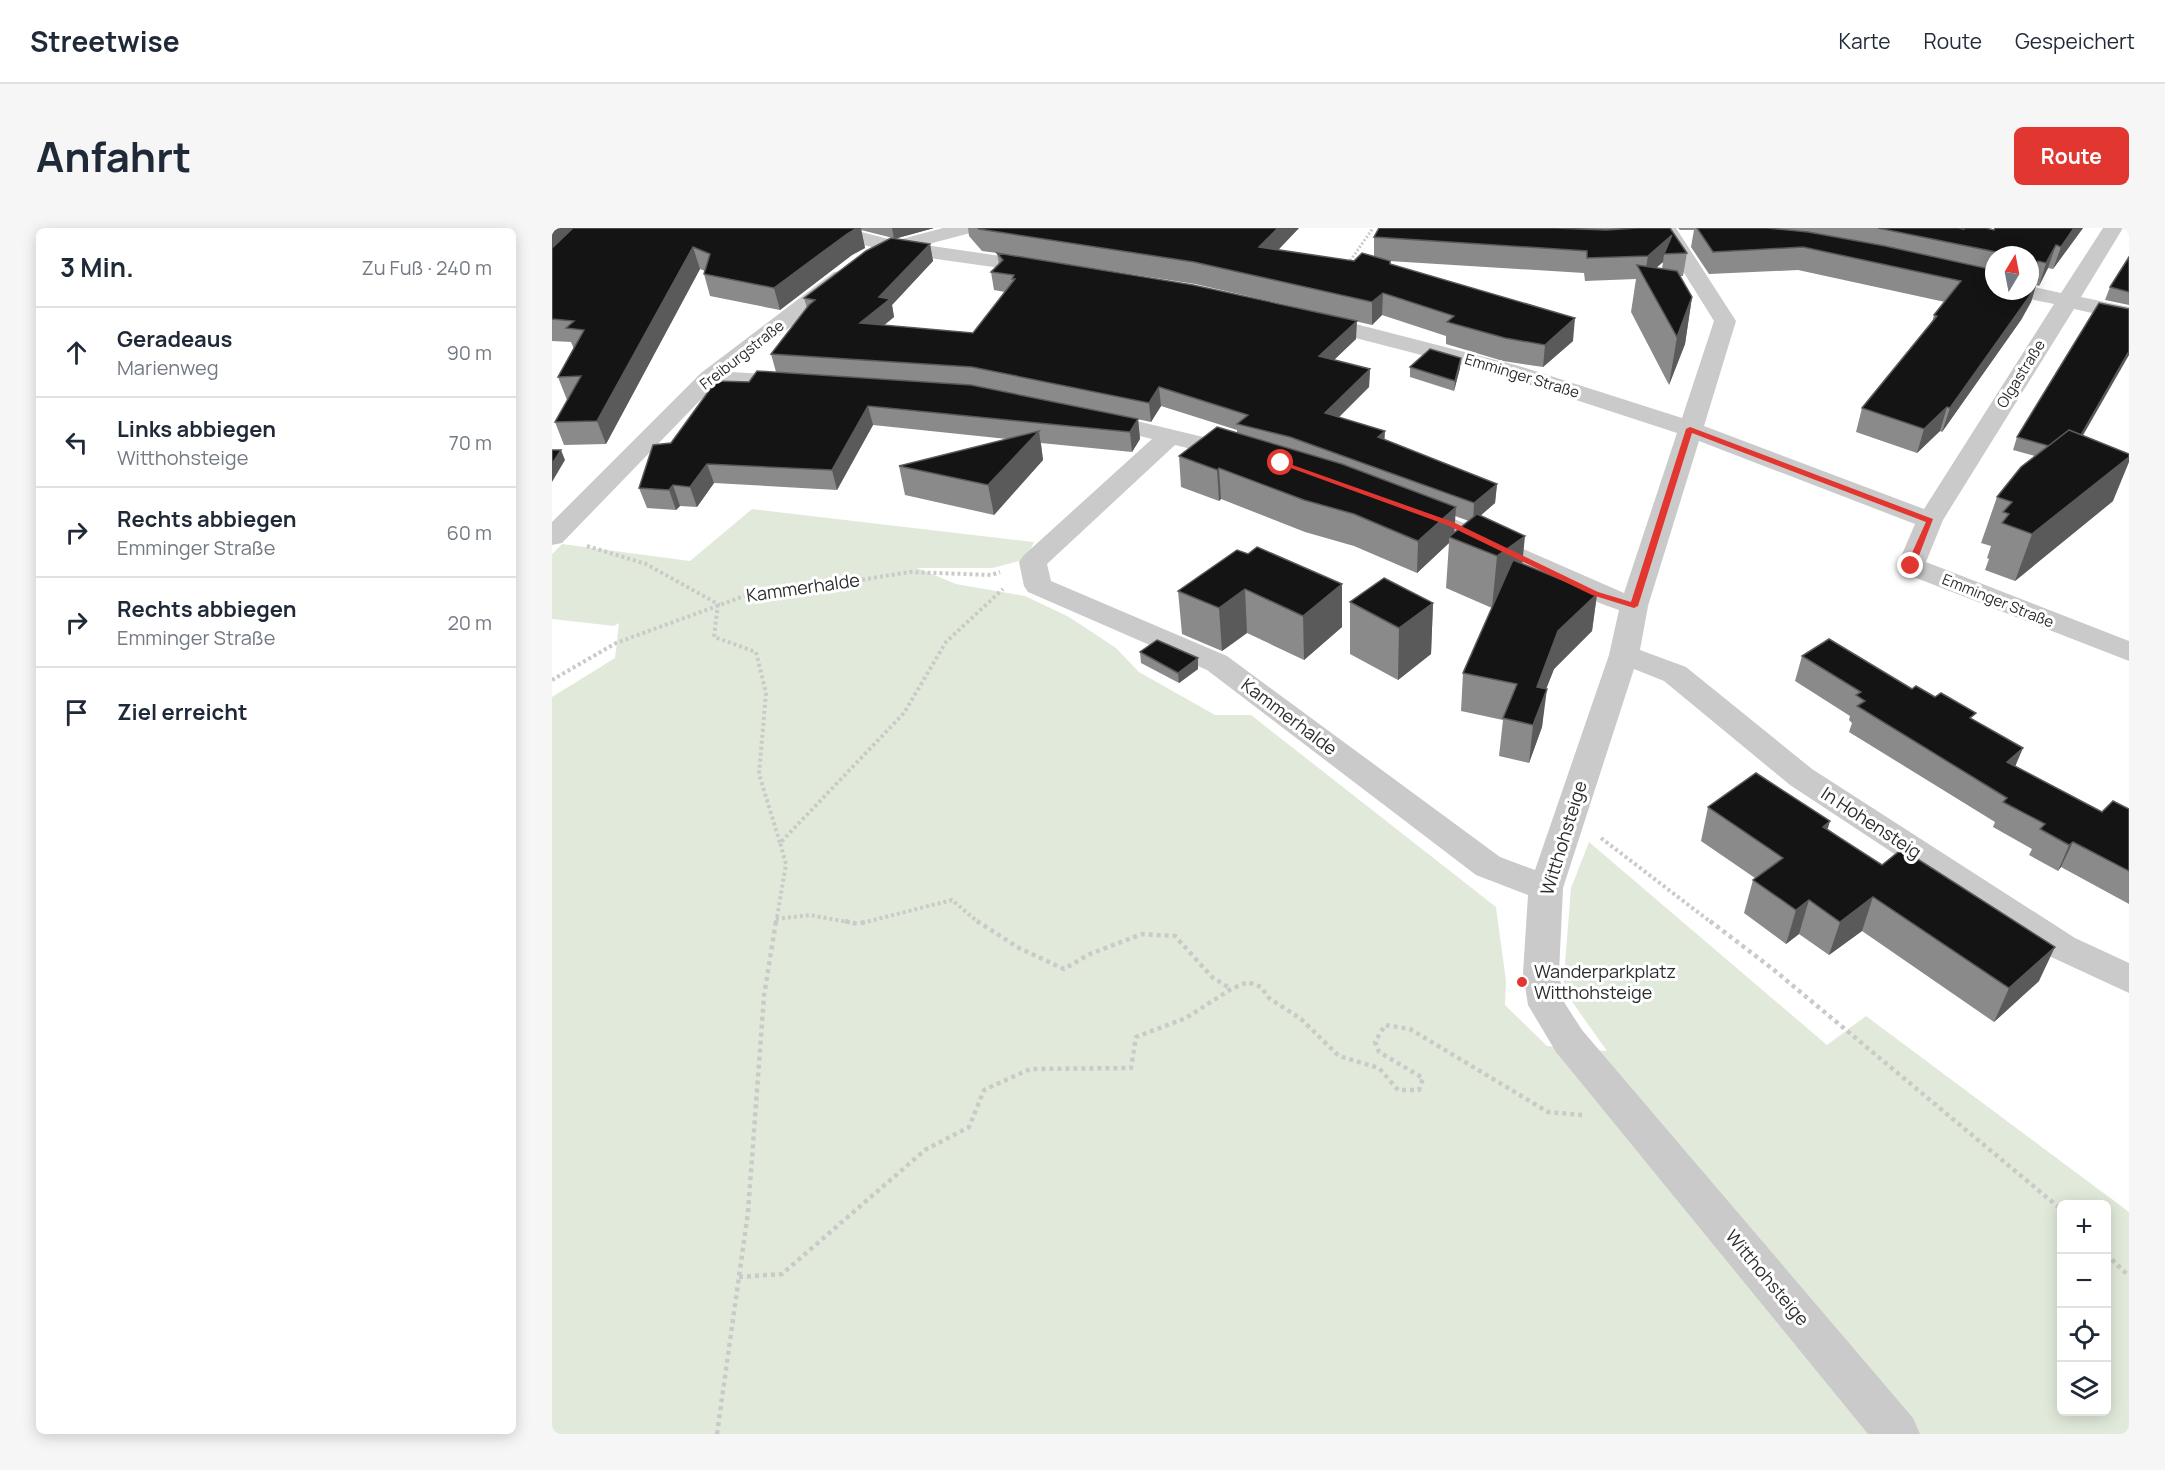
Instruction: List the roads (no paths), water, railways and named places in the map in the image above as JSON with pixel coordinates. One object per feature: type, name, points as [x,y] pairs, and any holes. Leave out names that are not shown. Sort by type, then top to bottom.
[{"type":"street","points":[[822,228],[894,247],[1069,272]]},
{"type":"street","name":"Freiburgstraße","points":[[554,535],[709,378],[861,262],[894,247],[967,228]]},
{"type":"street","name":"Olgastraße","points":[[1930,520],[2113,228]]},
{"type":"street","name":"Witthohsteige","points":[[1671,236],[1725,321],[1634,606],[1624,655],[1546,888],[1540,973],[1546,1005],[1569,1041],[1896,1434]]},
{"type":"street","points":[[2039,294],[2129,314]]},
{"type":"street","name":"Emminger Straße","points":[[1290,314],[1511,371],[1690,429],[1930,520],[1911,566],[2129,652]]},
{"type":"street","points":[[709,378],[814,384]]},
{"type":"street","points":[[1075,414],[1171,435],[1259,458]]},
{"type":"street","name":"Kammerhalde","points":[[1171,435],[1033,562],[1038,586],[1217,663],[1488,866],[1546,888]]},
{"type":"street","points":[[1394,504],[1450,524],[1595,593],[1634,606]]},
{"type":"street","name":"In Hohensteig","points":[[1624,655],[1675,674],[1801,777],[2062,946],[2129,979]]},
{"type":"place","name":"Wanderparkplatz Witthohsteige","points":[[1522,982]]}]
